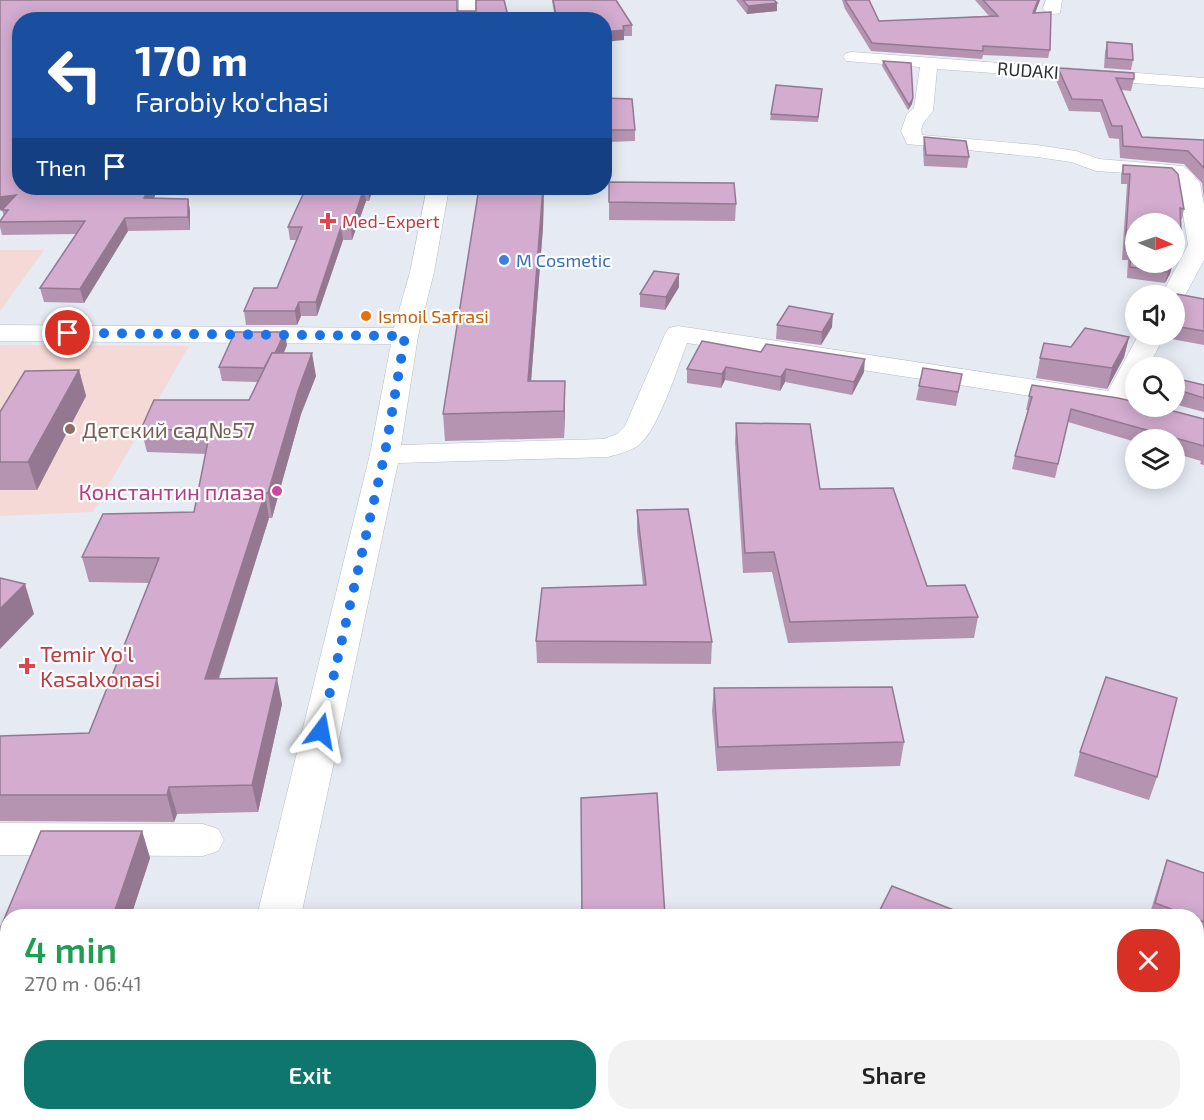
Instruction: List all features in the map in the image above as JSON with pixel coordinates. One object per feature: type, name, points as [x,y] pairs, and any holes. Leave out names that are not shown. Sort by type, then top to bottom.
[{"type":"street","name":"RUDAKI","points":[[852,57],[1204,83]]},
{"type":"street","points":[[929,64],[923,111],[916,114],[911,132],[914,140],[1037,151],[1076,157],[1096,165],[1176,170],[1184,176],[1189,183],[1200,245],[1179,285]]},
{"type":"street","points":[[281,909],[385,453],[405,336],[422,272],[437,195]]},
{"type":"street","points":[[0,333],[405,336]]},
{"type":"street","points":[[385,453],[608,448],[627,440],[638,429],[678,334],[1125,404]]},
{"type":"street","points":[[0,839],[203,840]]},
{"type":"shaded area","points":[[0,250],[44,250],[0,311]]},
{"type":"shaded area","name":"Детский сад№57","points":[[0,345],[189,346],[93,512],[0,516]]},
{"type":"building","points":[[0,0],[457,0],[457,11],[476,11],[476,0],[504,0],[507,12],[12,12],[12,195],[16,195],[0,197]]},
{"type":"building","points":[[553,0],[616,0],[632,25],[623,26],[624,30],[612,31],[612,12],[555,12]]},
{"type":"building","points":[[743,0],[774,0],[777,3],[748,6]]},
{"type":"building","points":[[845,0],[869,0],[879,21],[998,16],[983,0],[1038,0],[1033,13],[1051,12],[1050,50],[983,46],[983,51],[872,43]]},
{"type":"building","points":[[1107,42],[1132,44],[1133,60],[1107,58]]},
{"type":"building","points":[[883,61],[911,63],[913,98],[909,105]]},
{"type":"building","points":[[1058,68],[1134,73],[1134,79],[1116,78],[1142,137],[1204,140],[1204,168],[1188,151],[1123,146],[1122,126],[1112,126],[1102,100],[1072,99]]},
{"type":"building","points":[[776,85],[822,89],[818,117],[771,114]]},
{"type":"building","points":[[612,98],[632,99],[635,130],[612,130]]},
{"type":"building","points":[[924,137],[966,141],[969,157],[926,155]]},
{"type":"building","points":[[1123,165],[1172,168],[1178,174],[1184,209],[1180,208],[1180,213],[1127,213],[1130,174],[1123,174]]},
{"type":"building","points":[[612,182],[734,183],[736,204],[609,202],[609,195],[612,195]]},
{"type":"building","points":[[16,195],[146,195],[144,198],[188,199],[188,217],[125,218],[80,289],[40,288],[85,221],[0,222],[8,210],[2,210]]},
{"type":"building","points":[[303,195],[362,195],[351,227],[341,227],[316,302],[299,302],[295,311],[244,311],[254,288],[277,288],[302,227],[288,227]]},
{"type":"building","points":[[478,195],[542,195],[528,381],[565,381],[564,411],[443,414]]},
{"type":"building","points":[[654,271],[679,274],[666,297],[640,294]]},
{"type":"building","points":[[1185,295],[1204,299],[1204,331],[1185,328]]},
{"type":"building","points":[[789,306],[833,314],[822,332],[777,325]]},
{"type":"building","points":[[1085,328],[1125,336],[1125,344],[1112,368],[1040,358],[1044,343],[1071,347]]},
{"type":"building","points":[[235,332],[285,332],[275,353],[272,353],[264,368],[219,367]]},
{"type":"building","points":[[702,341],[761,352],[766,344],[865,359],[854,382],[786,369],[781,377],[726,367],[722,374],[687,369]]},
{"type":"building","points":[[272,353],[312,353],[298,391],[268,493],[265,493],[205,679],[277,678],[252,785],[169,787],[167,795],[0,795],[0,736],[89,733],[159,558],[82,557],[103,514],[194,512],[210,431],[141,429],[154,400],[249,400]]},
{"type":"building","points":[[923,368],[962,374],[958,392],[919,386]]},
{"type":"building","points":[[79,370],[28,462],[0,462],[0,412],[25,371]]},
{"type":"building","points":[[1185,381],[1204,385],[1204,398],[1185,392]]},
{"type":"building","points":[[1032,385],[1125,400],[1125,417],[1185,417],[1185,414],[1204,419],[1204,446],[1185,441],[1185,429],[1143,429],[1071,409],[1058,464],[1015,456],[1032,397],[1029,396]]},
{"type":"building","points":[[736,423],[810,424],[820,489],[893,488],[927,586],[965,585],[978,617],[790,622],[774,552],[745,553]]},
{"type":"building","points":[[688,509],[712,642],[536,641],[542,588],[646,585],[637,510]]},
{"type":"building","points":[[0,578],[25,584],[0,609]]},
{"type":"building","points":[[1106,677],[1177,698],[1157,777],[1080,752]]},
{"type":"building","points":[[892,687],[904,742],[718,747],[714,688]]},
{"type":"building","points":[[657,793],[665,909],[582,909],[581,798]]},
{"type":"building","points":[[41,831],[142,831],[115,909],[8,909]]},
{"type":"building","points":[[1167,860],[1204,873],[1204,909],[1171,909],[1155,903]]},
{"type":"building","points":[[892,886],[951,909],[880,909]]},
{"type":"place","name":"Med-Expert","points":[[328,221]]},
{"type":"place","name":"M Cosmetic","points":[[504,260]]},
{"type":"place","name":"Ismoil Safrasi","points":[[366,316]]},
{"type":"place","name":"Детский сад№57","points":[[70,429]]},
{"type":"place","name":"Константин плаза","points":[[277,491]]},
{"type":"place","name":"Temir Yo'l Kasalxonasi","points":[[27,666]]},
{"type":"route","points":[[68,333],[405,336],[385,453],[321,731]]}]
